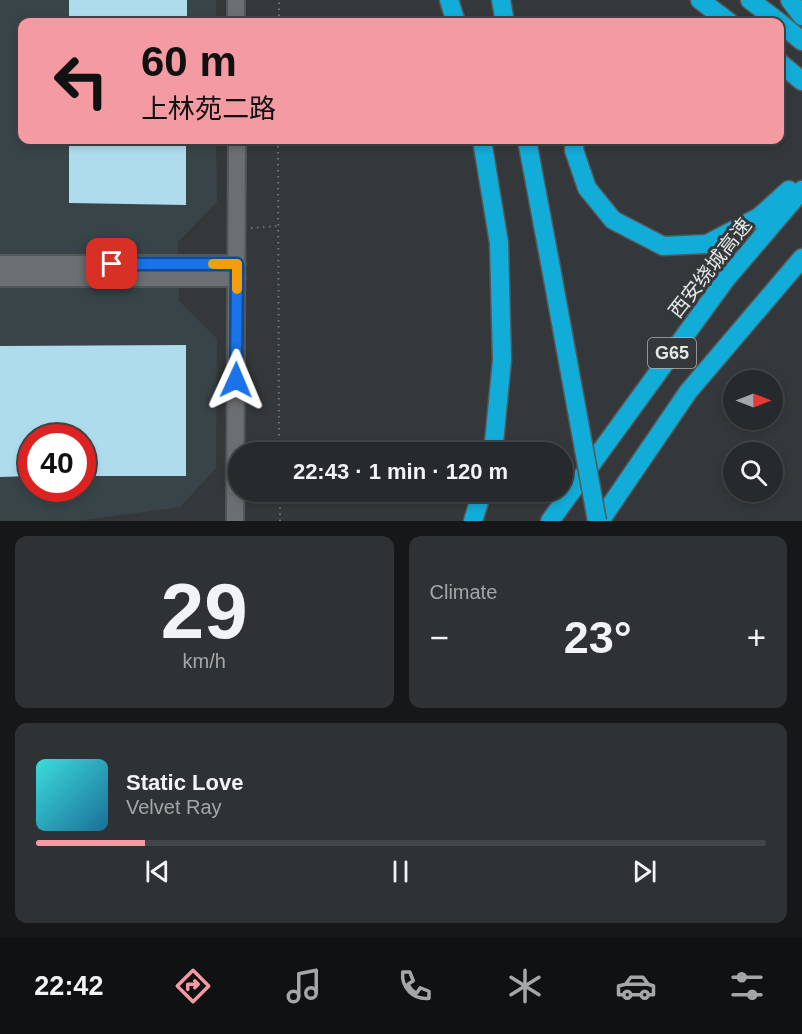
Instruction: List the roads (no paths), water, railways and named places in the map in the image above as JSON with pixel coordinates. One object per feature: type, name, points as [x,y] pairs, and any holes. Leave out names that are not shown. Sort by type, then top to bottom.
[{"type":"highway","points":[[449,0],[455,18]]},
{"type":"highway","points":[[501,0],[504,18]]},
{"type":"highway","points":[[700,0],[724,18]]},
{"type":"highway","points":[[750,0],[773,18]]},
{"type":"highway","points":[[790,0],[802,16]]},
{"type":"highway","points":[[784,27],[802,41]]},
{"type":"highway","points":[[784,66],[802,82]]},
{"type":"highway","points":[[784,75],[802,82]]},
{"type":"highway","points":[[483,144],[500,243],[502,360],[494,442]]},
{"type":"highway","points":[[528,144],[598,521]]},
{"type":"highway","points":[[574,145],[587,188],[612,220],[663,246],[707,244],[759,217],[802,179]]},
{"type":"highway","name":"西安绕城高速","points":[[550,521],[726,279],[802,190]]},
{"type":"highway","name":"G65","points":[[598,521],[688,392],[802,258]]},
{"type":"highway","points":[[473,521],[479,502]]},
{"type":"street","points":[[236,0],[236,18]]},
{"type":"street","points":[[235,521],[237,144]]},
{"type":"street","points":[[0,264],[237,271]]},
{"type":"street","points":[[0,278],[237,271]]}]
